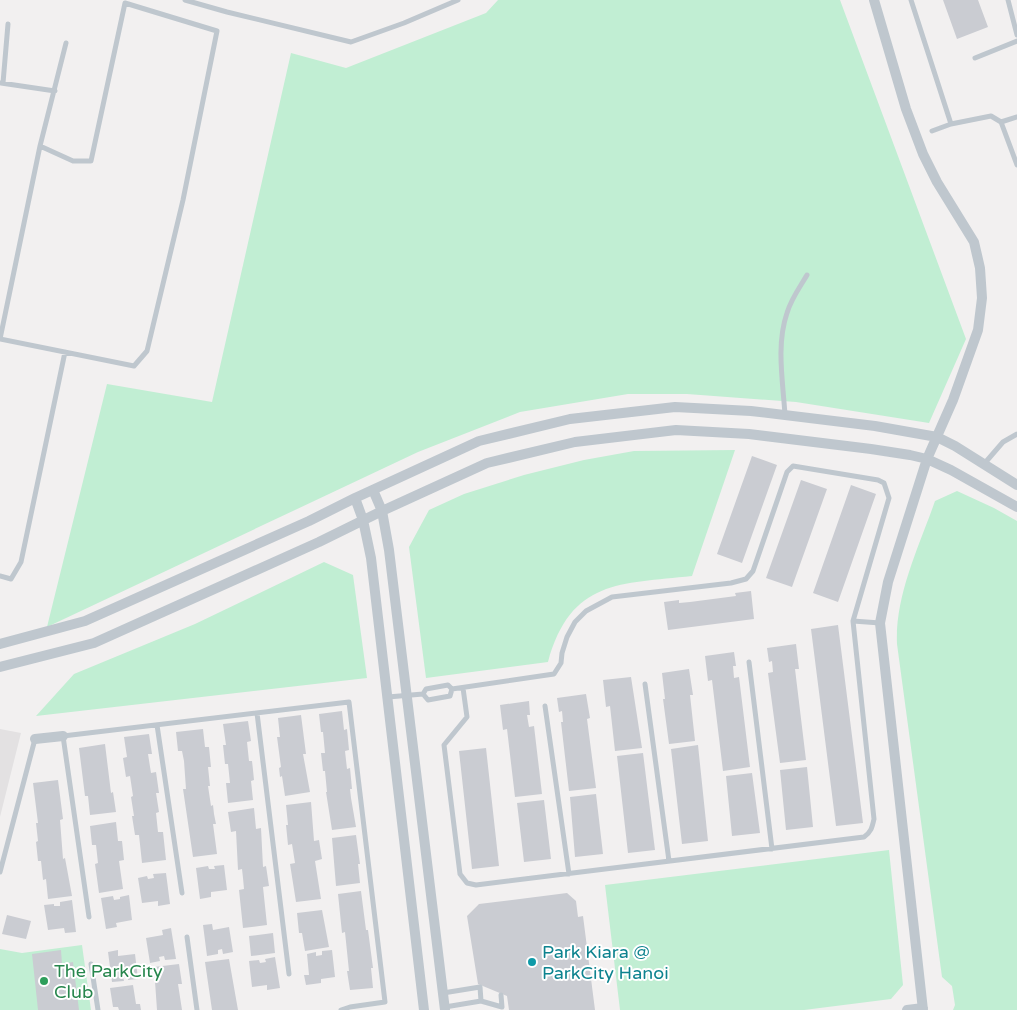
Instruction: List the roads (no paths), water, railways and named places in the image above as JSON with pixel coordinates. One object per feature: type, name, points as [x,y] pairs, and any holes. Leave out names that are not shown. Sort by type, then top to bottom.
[{"type":"street","points":[[874,0],[906,109],[923,154],[937,182],[974,242],[980,268],[982,298],[978,330],[954,400],[927,459],[888,582],[880,623],[923,1009],[907,1010]]},
{"type":"street","points":[[0,644],[85,621],[309,521],[479,441],[570,419],[675,407],[751,411],[884,427],[937,436],[1017,485]]},
{"type":"street","points":[[4,666],[94,643],[319,542],[487,463],[574,442],[676,430],[749,434],[870,449],[927,459],[951,470],[1017,507]]},
{"type":"street","points":[[373,490],[382,511],[389,550],[408,695],[444,1009]]},
{"type":"street","points":[[355,498],[363,520],[371,558],[424,1010]]},
{"type":"street","points":[[35,739],[63,736]]},
{"type":"lane","points":[[185,0],[351,42],[404,23],[458,0]]},
{"type":"lane","points":[[911,0],[951,124]]},
{"type":"lane","points":[[1008,0],[1017,35]]},
{"type":"lane","points":[[40,146],[72,161],[91,161],[125,3],[217,31],[183,200],[147,351],[134,366],[0,339],[40,146],[66,43]]},
{"type":"lane","points":[[8,24],[2,83],[55,91]]},
{"type":"lane","points":[[975,58],[1017,42]]},
{"type":"lane","points":[[932,131],[951,124],[991,116],[1002,122],[1017,166]]},
{"type":"lane","points":[[1002,122],[1017,117]]},
{"type":"lane","points":[[785,415],[781,357],[782,332],[787,311],[807,275]]},
{"type":"lane","points":[[0,576],[11,579],[22,562],[64,352]]},
{"type":"lane","points":[[984,464],[1002,442],[1017,434]]},
{"type":"lane","points":[[452,690],[463,688],[554,674],[561,663],[567,636],[575,622],[586,611],[612,597],[731,583],[746,579],[753,571],[787,472],[793,466],[878,480],[884,482],[887,488],[889,498],[853,622],[874,819],[869,834],[864,837],[476,885],[467,883],[460,874],[444,745],[468,717],[463,688]]},
{"type":"lane","points":[[853,622],[880,623]]},
{"type":"lane","points":[[749,662],[772,849]]},
{"type":"lane","points":[[645,684],[669,861]]},
{"type":"lane","points":[[423,694],[426,688],[448,685],[452,690]]},
{"type":"lane","points":[[423,694],[428,700],[450,696],[452,690]]},
{"type":"lane","points":[[388,697],[423,694]]},
{"type":"lane","points":[[88,918],[63,736],[349,702],[385,1002],[341,1010]]},
{"type":"lane","points":[[545,706],[569,874]]},
{"type":"lane","points":[[257,713],[289,974]]},
{"type":"lane","points":[[157,725],[182,893]]},
{"type":"lane","points":[[0,872],[35,739]]},
{"type":"lane","points":[[187,937],[197,1010]]},
{"type":"lane","points":[[91,964],[98,1010]]},
{"type":"lane","points":[[443,993],[480,987],[481,1001]]},
{"type":"lane","points":[[444,1009],[481,1001],[502,1007],[501,995]]},
{"type":"lane","points":[[377,1003],[378,1010]]},
{"type":"place","name":"Park Kiara @ ParkCity Hanoi","points":[[532,962]]},
{"type":"place","name":"The ParkCity Club","points":[[44,981]]}]
